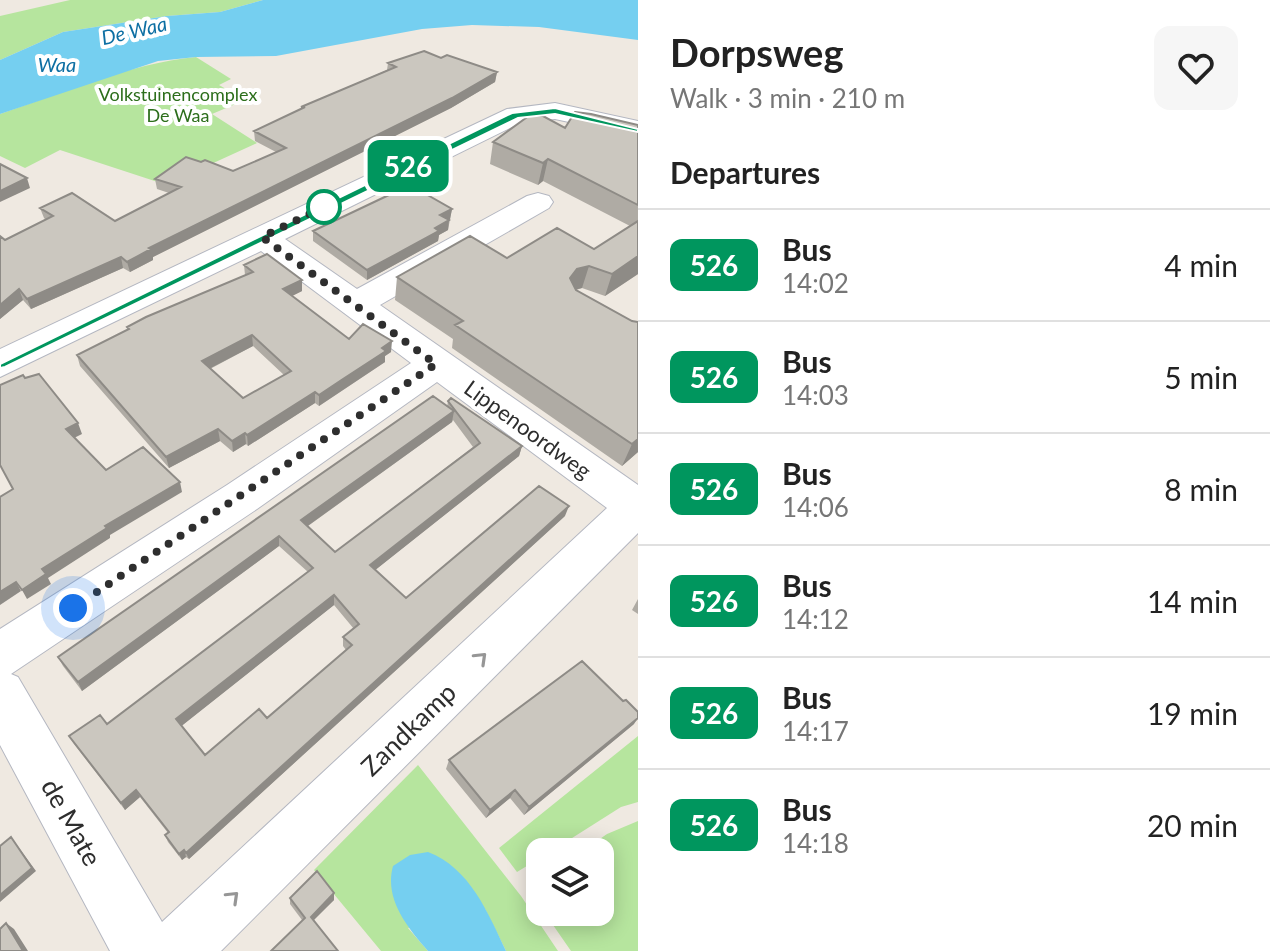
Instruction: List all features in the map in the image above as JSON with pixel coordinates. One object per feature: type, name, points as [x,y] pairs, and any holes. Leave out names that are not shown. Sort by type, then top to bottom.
[{"type":"street","points":[[573,92],[638,103]]},
{"type":"street","points":[[0,364],[520,114],[561,112],[638,129]]},
{"type":"street","points":[[355,305],[538,202]]},
{"type":"street","name":"Lippenoordweg","points":[[262,237],[638,507]]},
{"type":"street","points":[[0,656],[242,497],[436,364]]},
{"type":"street","name":"Zandkamp","points":[[177,951],[638,507]]},
{"type":"street","name":"de Mate","points":[[0,694],[144,951]]},
{"type":"green space","name":"Volkstuinencomplex De Waa","points":[[70,0],[263,0],[220,12],[167,16],[63,32],[0,60],[0,16]]},
{"type":"green space","points":[[196,57],[231,79],[219,85],[245,100],[212,114],[257,143],[209,165],[176,188],[60,150],[25,168],[0,156],[0,114],[121,72]]},
{"type":"green space","points":[[638,736],[638,802],[621,807],[572,838],[526,838],[526,867],[517,872],[499,848]]},
{"type":"green space","points":[[418,765],[526,903],[526,926],[541,926],[558,951],[506,951],[485,909],[408,928],[428,951],[381,951],[314,870]]},
{"type":"green space","points":[[638,821],[638,951],[571,951],[554,926],[614,926],[614,838],[601,838]]},
{"type":"water","name":"Waa","points":[[263,0],[638,0],[638,40],[539,27],[472,25],[422,29],[276,56],[158,61],[0,114],[0,60],[63,32],[167,16],[220,12]]},
{"type":"water","points":[[428,852],[443,859],[466,880],[484,907],[506,951],[428,951],[412,932],[395,901],[391,878],[393,866],[410,855]]},
{"type":"building","points":[[424,51],[441,58],[447,55],[497,72],[452,98],[149,248],[127,262],[121,257],[27,299],[19,289],[0,305],[0,236],[5,240],[53,216],[40,208],[72,193],[115,221],[181,187],[155,179],[186,157],[201,162],[205,160],[233,171],[286,148],[254,131],[305,107],[301,107],[396,67],[388,63]]},
{"type":"building","points":[[575,112],[638,125],[638,205],[548,159],[543,163],[493,142],[530,115],[543,116],[565,128]]},
{"type":"building","points":[[0,164],[27,178],[0,191]]},
{"type":"building","points":[[410,185],[452,209],[440,215],[449,220],[435,228],[439,231],[367,270],[313,231]]},
{"type":"building","points":[[638,221],[638,256],[612,274],[589,266],[577,269],[570,278],[576,290],[638,322],[638,439],[632,444],[455,325],[463,321],[397,277],[470,236],[507,258],[557,228],[594,249]]},
{"type":"building","points":[[267,254],[302,280],[283,289],[349,339],[363,324],[392,341],[382,348],[386,351],[319,395],[315,392],[247,435],[245,433],[232,441],[218,429],[166,457],[77,355],[146,317],[253,272],[244,265]],"holes":[[[252,335],[291,371],[243,398],[202,361]]]},
{"type":"building","points":[[39,374],[78,423],[66,429],[106,470],[143,447],[180,482],[105,526],[107,528],[42,569],[46,574],[22,590],[16,582],[0,592],[0,497],[13,489],[0,465],[0,385],[23,375],[25,378]]},
{"type":"building","points":[[433,396],[454,411],[301,520],[335,552],[480,443],[448,401],[451,398],[522,446],[370,565],[406,598],[539,486],[569,506],[186,853],[184,850],[179,854],[165,835],[169,832],[136,790],[121,803],[69,736],[100,715],[107,724],[313,568],[279,536],[78,682],[58,657]],"holes":[[[334,595],[359,624],[343,637],[352,645],[267,718],[259,709],[205,755],[176,719]]]},
{"type":"building","points":[[582,661],[638,712],[638,718],[529,807],[515,790],[490,810],[449,760]]},
{"type":"building","points":[[11,837],[32,868],[0,895],[0,846]]},
{"type":"building","points":[[317,871],[334,893],[311,917],[338,951],[271,951],[305,918],[290,898]]},
{"type":"building","points":[[6,923],[23,951],[0,951],[0,929]]},
{"type":"bus line","name":"526","points":[[0,364],[516,115],[555,111],[638,129]]},
{"type":"route","points":[[73,608],[436,364],[262,237],[334,202],[324,207]]},
{"type":"water label","name":"De Waa","points":[[134,30]]}]
